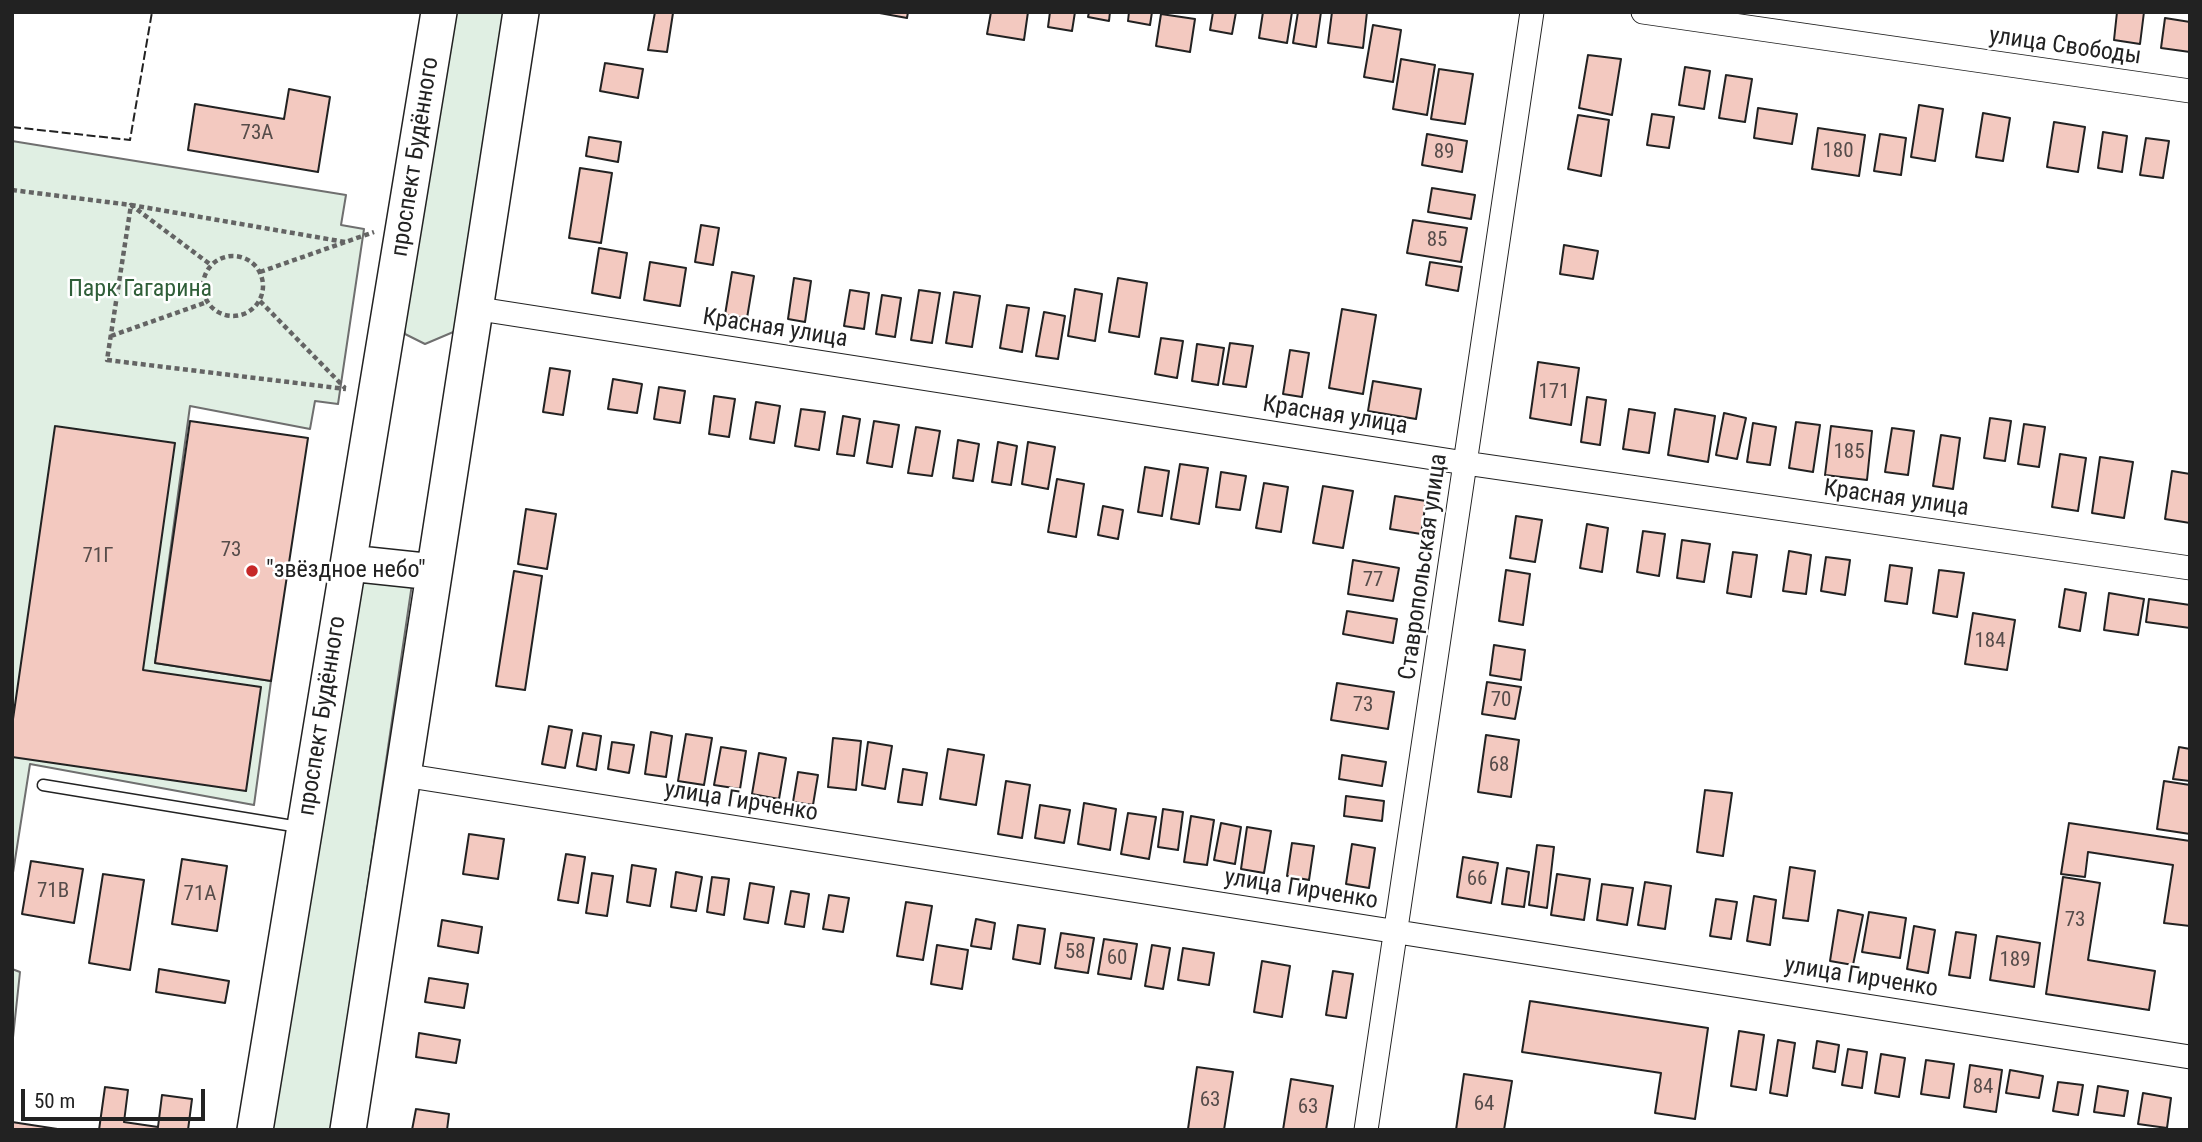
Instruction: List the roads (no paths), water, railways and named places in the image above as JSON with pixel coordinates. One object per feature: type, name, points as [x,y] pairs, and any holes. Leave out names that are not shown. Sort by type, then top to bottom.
[{"type":"main road","name":"проспект Будённого","points":[[255,1130],[439,12]]},
{"type":"main road","points":[[348,1130],[473,308],[521,12]]},
{"type":"main road","points":[[349,563],[434,572]]},
{"type":"street","name":"Ставропольская улица","points":[[1366,1130],[1532,12]]},
{"type":"street","name":"улица Свободы","points":[[1643,12],[2190,91]]},
{"type":"street","name":"Красная улица","points":[[473,308],[1465,463],[2190,568]]},
{"type":"street","name":"улица Гирченко","points":[[403,775],[2190,1057]]},
{"type":"lane","points":[[43,785],[305,828]]},
{"type":"place","name":"\"звёздное небо\"","points":[[252,571]]},
{"type":"park label","name":"Парк Гагарина","points":[[140,290]]}]
